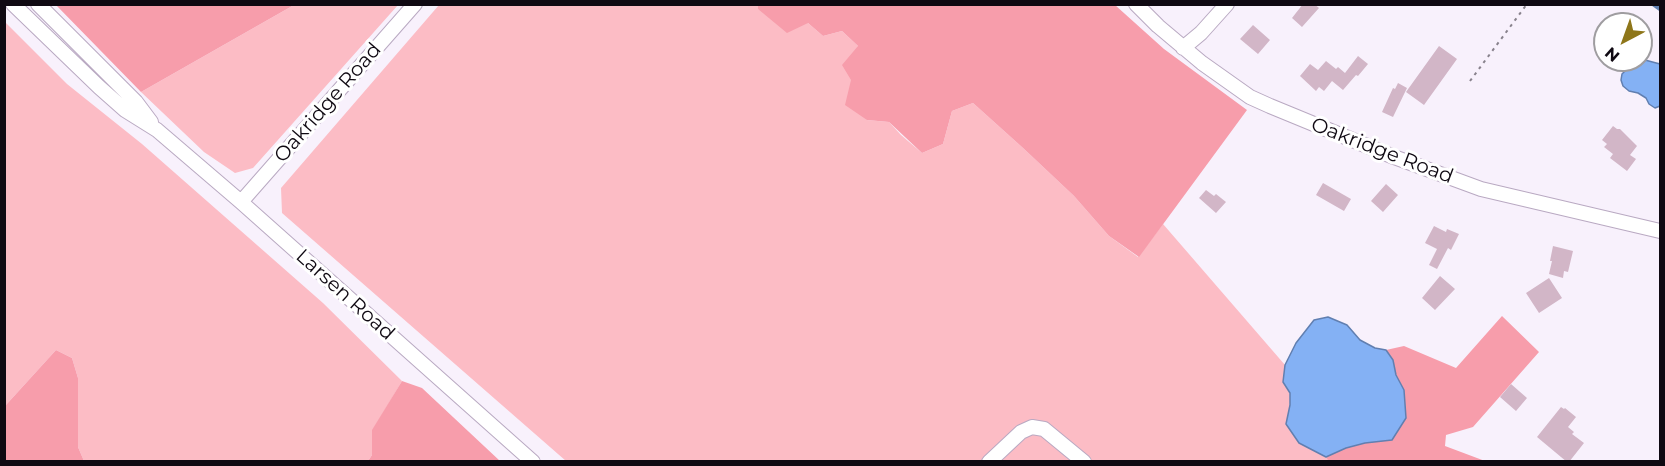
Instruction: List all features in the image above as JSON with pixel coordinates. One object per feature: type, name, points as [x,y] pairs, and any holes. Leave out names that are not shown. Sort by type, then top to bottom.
[{"type":"street","points":[[13,4],[125,110],[157,130]]},
{"type":"street","points":[[38,4],[136,102],[157,130]]},
{"type":"street","name":"Oakridge Road","points":[[241,202],[416,4]]},
{"type":"street","name":"Oakridge Road","points":[[1136,4],[1202,63],[1250,97],[1316,126],[1481,189],[1660,231]]},
{"type":"street","points":[[1184,48],[1227,4]]},
{"type":"street","name":"Larsen Road","points":[[157,130],[532,462]]},
{"type":"street","points":[[989,462],[1021,432],[1032,427],[1044,429],[1084,462]]},
{"type":"path","points":[[1470,81],[1527,4]]},
{"type":"shaded area","points":[[56,5],[294,5],[141,92]]},
{"type":"shaded area","points":[[294,5],[398,5],[253,168],[235,173],[204,152],[141,92]]},
{"type":"shaded area","points":[[439,5],[758,5],[758,9],[808,23],[823,36],[842,31],[858,46],[851,80],[867,120],[889,122],[922,153],[943,144],[952,111],[973,103],[1074,196],[1109,236],[1138,257],[1163,224],[1285,365],[1283,382],[1290,393],[1286,424],[1299,443],[1326,457],[1329,461],[566,461],[282,213],[281,188]]},
{"type":"shaded area","points":[[758,5],[1115,5],[1164,49],[1247,110],[1139,257],[1109,236],[1074,196],[973,103],[952,111],[943,144],[922,153],[889,122],[867,120],[845,105],[851,80],[842,65],[858,46],[842,31],[823,36],[808,23],[787,33],[758,9]]},
{"type":"shaded area","points":[[4,21],[67,84],[142,144],[323,303],[402,381],[373,430],[372,455],[368,461],[84,461],[78,447],[78,378],[72,358],[56,350],[5,406]]},
{"type":"shaded area","points":[[1502,316],[1539,352],[1473,427],[1446,435],[1445,446],[1485,461],[1329,462],[1326,457],[1346,448],[1392,440],[1404,390],[1396,375],[1393,360],[1386,350],[1404,346],[1456,368]]},
{"type":"shaded area","points":[[56,350],[72,358],[78,378],[78,447],[84,461],[5,461],[5,406]]},
{"type":"shaded area","points":[[402,381],[422,388],[500,461],[368,461],[372,455],[372,430]]},
{"type":"water","points":[[1653,62],[1660,64],[1660,106],[1655,108],[1646,98],[1623,86],[1622,74],[1624,72],[1653,72]]},
{"type":"water","points":[[1328,317],[1347,325],[1360,340],[1375,348],[1386,350],[1393,360],[1396,375],[1404,390],[1406,418],[1392,440],[1365,443],[1326,457],[1299,443],[1286,424],[1290,393],[1283,382],[1285,365],[1296,343],[1314,320]]},
{"type":"building","points":[[1303,4],[1314,4],[1319,8],[1302,27],[1292,18]]},
{"type":"building","points":[[1253,25],[1270,40],[1258,54],[1240,39]]},
{"type":"building","points":[[1439,46],[1457,59],[1424,105],[1406,92]]},
{"type":"building","points":[[1358,56],[1368,64],[1343,90],[1332,81],[1324,91],[1319,87],[1316,91],[1300,76],[1310,64],[1318,70],[1326,61],[1345,73]]},
{"type":"building","points":[[1398,83],[1407,88],[1393,117],[1382,112],[1393,88],[1395,89]]},
{"type":"building","points":[[1613,126],[1620,129],[1637,146],[1630,155],[1636,159],[1627,171],[1610,158],[1613,154],[1604,147],[1607,144],[1602,140]]},
{"type":"building","points":[[1323,183],[1351,199],[1344,211],[1316,195]]},
{"type":"building","points":[[1386,184],[1398,195],[1383,212],[1371,201]]},
{"type":"building","points":[[1206,190],[1226,202],[1216,213],[1199,198]]},
{"type":"building","points":[[1434,226],[1446,232],[1447,229],[1459,234],[1451,250],[1448,248],[1437,269],[1429,265],[1437,249],[1425,243]]},
{"type":"building","points":[[1553,246],[1573,251],[1568,272],[1564,271],[1563,278],[1549,274]]},
{"type":"building","points":[[1440,276],[1455,289],[1435,310],[1422,298]]},
{"type":"building","points":[[1549,278],[1562,298],[1539,313],[1526,293]]},
{"type":"building","points":[[1511,384],[1527,398],[1516,411],[1500,397]]},
{"type":"building","points":[[1561,407],[1576,417],[1568,427],[1574,432],[1572,434],[1584,443],[1569,462],[1537,437]]},
{"type":"waterway","points":[[1653,4],[1660,9]]}]
